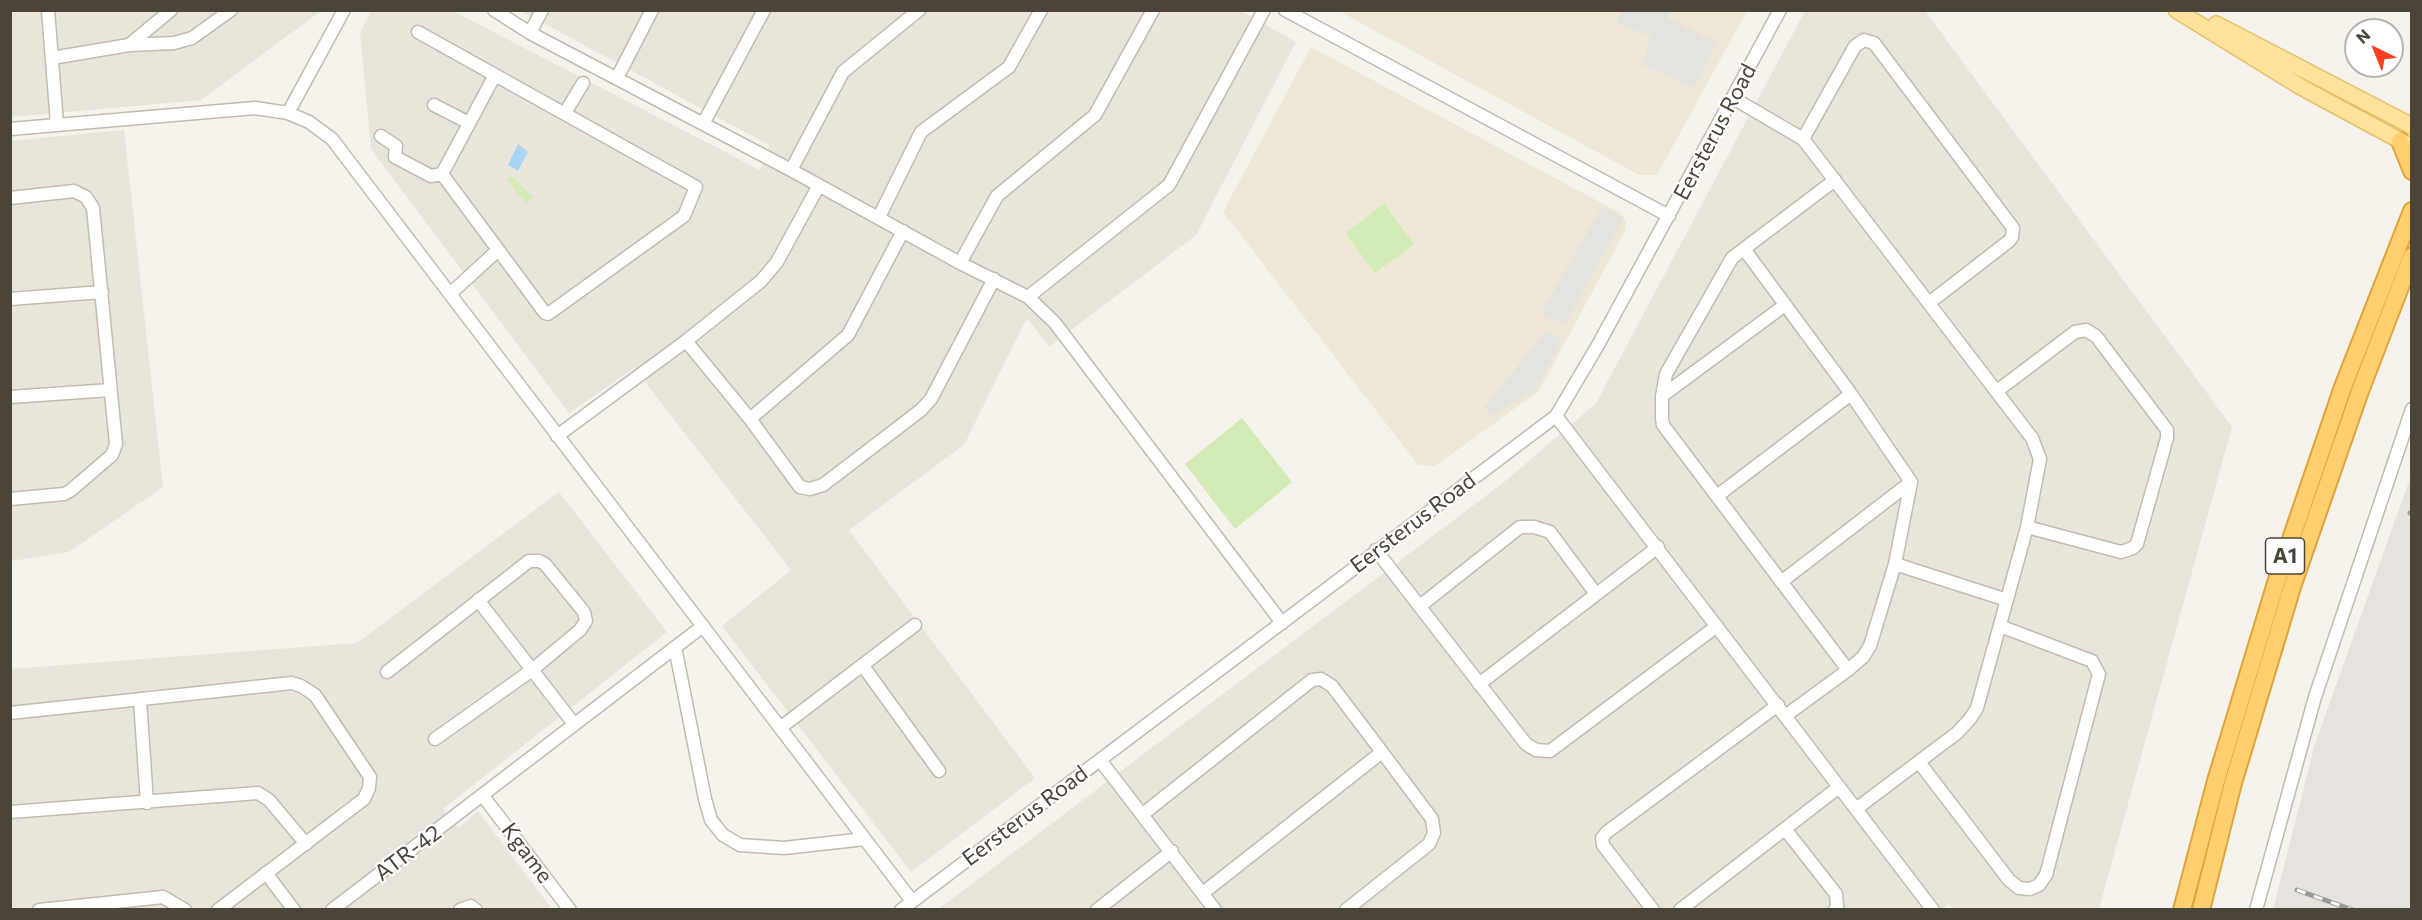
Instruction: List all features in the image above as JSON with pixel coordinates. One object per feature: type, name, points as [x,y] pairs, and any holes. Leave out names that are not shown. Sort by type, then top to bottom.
[{"type":"highway","points":[[2406,144],[2412,171]]},
{"type":"highway","name":"A1","points":[[2182,909],[2216,781],[2276,583],[2343,387],[2412,211]]},
{"type":"highway","name":"A1","points":[[2201,909],[2233,783],[2292,587],[2360,391],[2412,256]]},
{"type":"main road","points":[[2176,10],[2301,87],[2406,144]]},
{"type":"main road","points":[[2189,10],[2412,126]]},
{"type":"street","points":[[48,10],[57,124]]},
{"type":"street","points":[[129,45],[171,10]]},
{"type":"street","points":[[52,58],[129,45],[174,43],[192,38],[231,10]]},
{"type":"street","points":[[288,113],[344,10]]},
{"type":"street","points":[[494,10],[530,33],[791,170],[960,263],[1028,297],[1055,323],[1282,623]]},
{"type":"street","points":[[530,33],[543,10]]},
{"type":"street","points":[[617,78],[652,10]]},
{"type":"street","points":[[703,124],[764,10]]},
{"type":"street","points":[[791,170],[843,72],[919,10]]},
{"type":"street","points":[[879,218],[921,132],[1009,67],[1041,10]]},
{"type":"street","points":[[960,263],[997,196],[1095,115],[1153,10]]},
{"type":"street","points":[[1028,297],[1161,194],[1169,185],[1264,10]]},
{"type":"street","points":[[1285,10],[1669,216]]},
{"type":"street","name":"Eersterus Road","points":[[901,909],[1556,416],[1669,216],[1780,10]]},
{"type":"street","points":[[418,32],[696,187],[686,213],[548,314],[442,174]]},
{"type":"street","points":[[1803,139],[1855,46],[1864,40],[1874,44],[2013,228],[2009,241],[1929,303]]},
{"type":"street","points":[[442,174],[495,75]]},
{"type":"street","points":[[565,113],[583,83]]},
{"type":"street","points":[[1733,98],[1803,139],[2032,438],[2040,459],[2027,527],[1977,708],[1957,733],[1856,809]]},
{"type":"street","points":[[434,105],[469,123]]},
{"type":"street","points":[[10,129],[255,108],[288,113],[309,123],[332,139],[912,902]]},
{"type":"street","points":[[381,136],[396,146],[394,157],[431,176],[442,174]]},
{"type":"street","points":[[1835,180],[1731,258],[1666,374],[1662,396],[1663,425],[1848,670]]},
{"type":"street","points":[[557,436],[686,341],[761,281],[777,262],[818,186]]},
{"type":"street","points":[[10,198],[74,191],[86,197],[93,208],[116,444],[112,455],[70,491],[64,494],[10,499]]},
{"type":"street","points":[[750,419],[848,335],[903,231]]},
{"type":"street","points":[[1744,249],[1851,394],[1911,482],[1895,564],[1870,646],[1863,657],[1848,670],[1785,716]]},
{"type":"street","points":[[450,294],[498,250]]},
{"type":"street","points":[[686,341],[750,419],[800,487],[810,489],[823,485],[913,418],[931,399],[994,279]]},
{"type":"street","points":[[10,299],[102,292]]},
{"type":"street","points":[[1662,396],[1785,305]]},
{"type":"street","points":[[1997,391],[2075,332],[2086,330],[2096,336],[2167,430],[2137,544],[2133,549],[2121,552],[2027,527]]},
{"type":"street","points":[[10,397],[110,390]]},
{"type":"street","points":[[1717,496],[1851,394]]},
{"type":"street","points":[[2256,909],[2315,697],[2407,417],[2412,410]]},
{"type":"street","points":[[1556,416],[1933,909]]},
{"type":"street","points":[[1781,582],[1911,482]]},
{"type":"street","points":[[1420,606],[1520,527],[1534,527],[1550,532],[1596,594]]},
{"type":"street","points":[[1479,684],[1658,547]]},
{"type":"street","points":[[1377,550],[1526,744],[1536,750],[1550,752],[1717,626]]},
{"type":"street","points":[[387,672],[529,561],[539,561],[545,564],[584,612],[586,621],[580,630],[532,670],[435,739]]},
{"type":"street","points":[[1895,564],[2007,600]]},
{"type":"street","points":[[478,600],[574,724]]},
{"type":"street","points":[[780,728],[915,625]]},
{"type":"street","name":"ATR-42","points":[[332,909],[703,626]]},
{"type":"street","points":[[1919,762],[2009,880],[2019,888],[2030,889],[2039,885],[2046,875],[2099,674],[2092,661],[2000,626]]},
{"type":"street","points":[[675,647],[705,799],[711,820],[723,835],[740,845],[784,848],[865,839]]},
{"type":"street","points":[[863,666],[939,771]]},
{"type":"street","points":[[1143,814],[1312,680],[1321,679],[1332,686],[1432,819],[1434,833],[1429,844],[1346,909]]},
{"type":"street","points":[[10,713],[292,683],[315,695],[370,777],[369,788],[364,799],[218,909]]},
{"type":"street","points":[[140,700],[147,803]]},
{"type":"street","points":[[1653,909],[1603,845],[1602,838],[1778,705]]},
{"type":"street","points":[[1203,893],[1382,752]]},
{"type":"street","points":[[1100,760],[1215,909]]},
{"type":"street","points":[[1680,909],[1839,787]]},
{"type":"street","points":[[10,812],[258,794],[268,801],[306,844]]},
{"type":"street","name":"Kgame","points":[[483,795],[570,909]]},
{"type":"street","points":[[1785,829],[1836,894],[1835,909]]},
{"type":"street","points":[[1097,909],[1172,851]]},
{"type":"street","points":[[266,873],[294,909]]},
{"type":"street","points":[[40,909],[163,897],[185,909]]},
{"type":"street","points":[[460,909],[471,906],[476,909]]},
{"type":"shaded area","points":[[1239,10],[1296,42],[1196,235],[1049,347],[1027,318],[964,445],[849,530],[1035,778],[911,872],[722,626],[791,570],[634,368],[569,413],[371,149],[360,33],[371,11],[453,11],[760,170],[769,145],[521,11]]},
{"type":"shaded area","points":[[11,11],[321,11],[201,100],[11,117]]},
{"type":"shaded area","points":[[1339,11],[1747,11],[1657,175],[1639,175]]},
{"type":"shaded area","points":[[1622,11],[1671,11],[1668,18],[1717,43],[1694,87],[1643,65],[1651,36],[1616,23]]},
{"type":"shaded area","points":[[1805,11],[1925,11],[2232,427],[2099,909],[1954,910],[1949,904],[1942,910],[937,910],[1508,479],[1596,403]]},
{"type":"shaded area","points":[[1311,47],[1622,214],[1626,222],[1625,231],[1539,391],[1435,466],[1418,465],[1223,212]]},
{"type":"shaded area","points":[[124,130],[163,487],[69,552],[11,561],[11,141]]},
{"type":"shaded area","points":[[1602,207],[1623,218],[1565,324],[1541,314]]},
{"type":"shaded area","points":[[1546,331],[1562,340],[1536,389],[1493,415],[1484,408]]},
{"type":"shaded area","points":[[2411,476],[2411,909],[2273,909],[2315,744]]},
{"type":"shaded area","points":[[559,492],[667,632],[443,809],[458,828],[478,811],[552,909],[11,909],[10,669],[357,643]]},
{"type":"green space","points":[[511,176],[533,197],[526,204],[507,179]]},
{"type":"green space","points":[[1384,204],[1414,244],[1375,273],[1345,233]]},
{"type":"green space","points":[[1242,418],[1292,482],[1235,529],[1185,464]]},
{"type":"water","points":[[518,144],[528,152],[518,171],[508,165]]},
{"type":"railway","points":[[2297,890],[2353,910]]}]
